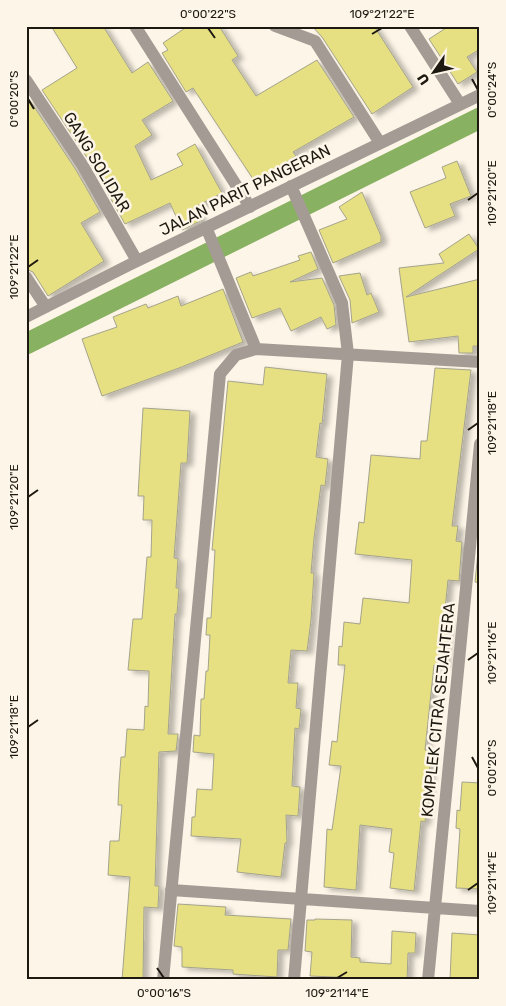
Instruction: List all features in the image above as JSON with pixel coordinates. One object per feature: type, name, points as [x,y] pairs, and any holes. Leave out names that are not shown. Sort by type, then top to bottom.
[{"type":"street","points":[[135,26],[250,206]]},
{"type":"street","points":[[275,26],[315,41],[380,143]]},
{"type":"street","points":[[410,26],[460,104]]},
{"type":"street","name":"GANG SOLIDAR","points":[[26,80],[82,166],[137,261]]},
{"type":"street","name":"JALAN PARIT PANGERAN","points":[[26,317],[480,94]]},
{"type":"street","points":[[291,186],[342,304],[348,354],[294,980]]},
{"type":"street","points":[[206,227],[256,349]]},
{"type":"street","points":[[26,277],[46,307]]},
{"type":"street","points":[[163,980],[217,384],[220,374],[236,355],[256,349],[480,362]]},
{"type":"street","name":"KOMPLEK CITRA SEJAHTERA","points":[[428,980],[480,444]]},
{"type":"street","points":[[171,890],[480,911]]},
{"type":"building","points":[[51,26],[103,26],[132,73],[148,62],[173,101],[142,120],[152,135],[135,146],[151,180],[183,165],[177,154],[195,144],[222,193],[195,207],[202,220],[182,230],[170,203],[125,224],[90,162],[42,90],[77,68]]},
{"type":"building","points":[[188,26],[219,26],[238,56],[232,60],[256,96],[317,60],[354,117],[293,152],[296,156],[255,182],[193,88],[186,92],[162,53],[168,50],[163,43]]},
{"type":"building","points":[[312,26],[374,26],[413,87],[372,114],[322,37]]},
{"type":"building","points":[[449,26],[480,26],[480,49],[467,57],[477,72],[458,84],[429,39]]},
{"type":"building","points":[[29,99],[76,170],[100,212],[81,223],[104,261],[48,296],[33,272],[26,269],[26,101]]},
{"type":"building","points":[[457,161],[471,196],[450,204],[455,216],[425,228],[410,192],[446,178],[442,167]]},
{"type":"building","points":[[362,192],[381,236],[381,242],[333,263],[319,230],[347,219],[339,207]]},
{"type":"building","points":[[469,234],[479,249],[406,297],[480,279],[480,346],[473,346],[473,353],[459,353],[458,336],[409,342],[399,268],[444,263],[439,254]]},
{"type":"building","points":[[311,252],[318,269],[290,282],[322,278],[334,305],[336,325],[327,329],[321,317],[291,331],[280,308],[252,318],[236,278],[251,272],[253,276],[300,260],[298,256]]},
{"type":"building","points":[[360,273],[367,295],[371,293],[379,312],[352,323],[350,300],[339,276]]},
{"type":"building","points":[[223,289],[243,342],[102,396],[82,339],[117,327],[113,317],[146,304],[148,308],[178,296],[181,306]]},
{"type":"building","points":[[265,367],[327,374],[322,424],[320,423],[316,457],[328,459],[325,486],[321,485],[314,538],[311,573],[314,573],[311,620],[307,651],[291,650],[288,683],[298,683],[296,708],[301,709],[299,729],[295,728],[292,786],[300,787],[298,816],[286,815],[287,843],[285,843],[281,877],[237,872],[241,839],[191,836],[192,817],[195,817],[197,789],[212,790],[214,754],[193,752],[194,735],[200,736],[201,699],[204,699],[206,671],[208,671],[210,635],[206,635],[207,618],[211,618],[215,550],[212,550],[228,381],[263,385]]},
{"type":"building","points":[[435,368],[471,370],[452,526],[458,526],[456,541],[462,542],[459,581],[448,580],[444,619],[448,619],[444,666],[434,665],[425,750],[431,750],[429,778],[425,822],[421,821],[414,891],[390,888],[394,853],[389,852],[392,829],[360,825],[356,890],[324,887],[327,829],[332,830],[341,766],[329,765],[332,741],[337,742],[345,665],[338,665],[339,646],[342,647],[344,622],[360,624],[363,598],[409,603],[412,560],[355,554],[359,522],[364,523],[371,455],[420,459],[421,441],[427,441]]},
{"type":"building","points":[[143,408],[190,411],[187,463],[181,463],[174,558],[178,559],[176,588],[179,588],[177,614],[175,614],[168,734],[178,734],[176,751],[159,752],[155,886],[159,886],[158,908],[144,907],[143,980],[122,980],[130,877],[108,875],[110,841],[119,841],[122,805],[118,805],[119,783],[121,757],[125,757],[127,729],[144,730],[145,706],[148,707],[149,671],[128,670],[133,619],[142,619],[147,557],[151,557],[152,520],[143,520],[144,496],[138,496]]},
{"type":"building","points":[[480,542],[480,583],[475,582]]},
{"type":"building","points":[[462,782],[480,783],[480,889],[456,888],[460,829],[456,828],[457,810],[460,811]]},
{"type":"building","points":[[178,904],[226,907],[225,915],[291,919],[288,950],[278,950],[277,977],[233,974],[233,970],[182,967],[182,947],[174,946]]},
{"type":"building","points":[[307,920],[352,920],[351,957],[360,958],[360,962],[391,964],[392,931],[416,933],[415,953],[408,953],[407,980],[310,976],[312,952],[305,951]]},
{"type":"building","points":[[452,933],[480,935],[480,980],[450,980]]},
{"type":"waterway","points":[[26,344],[480,118]]}]
